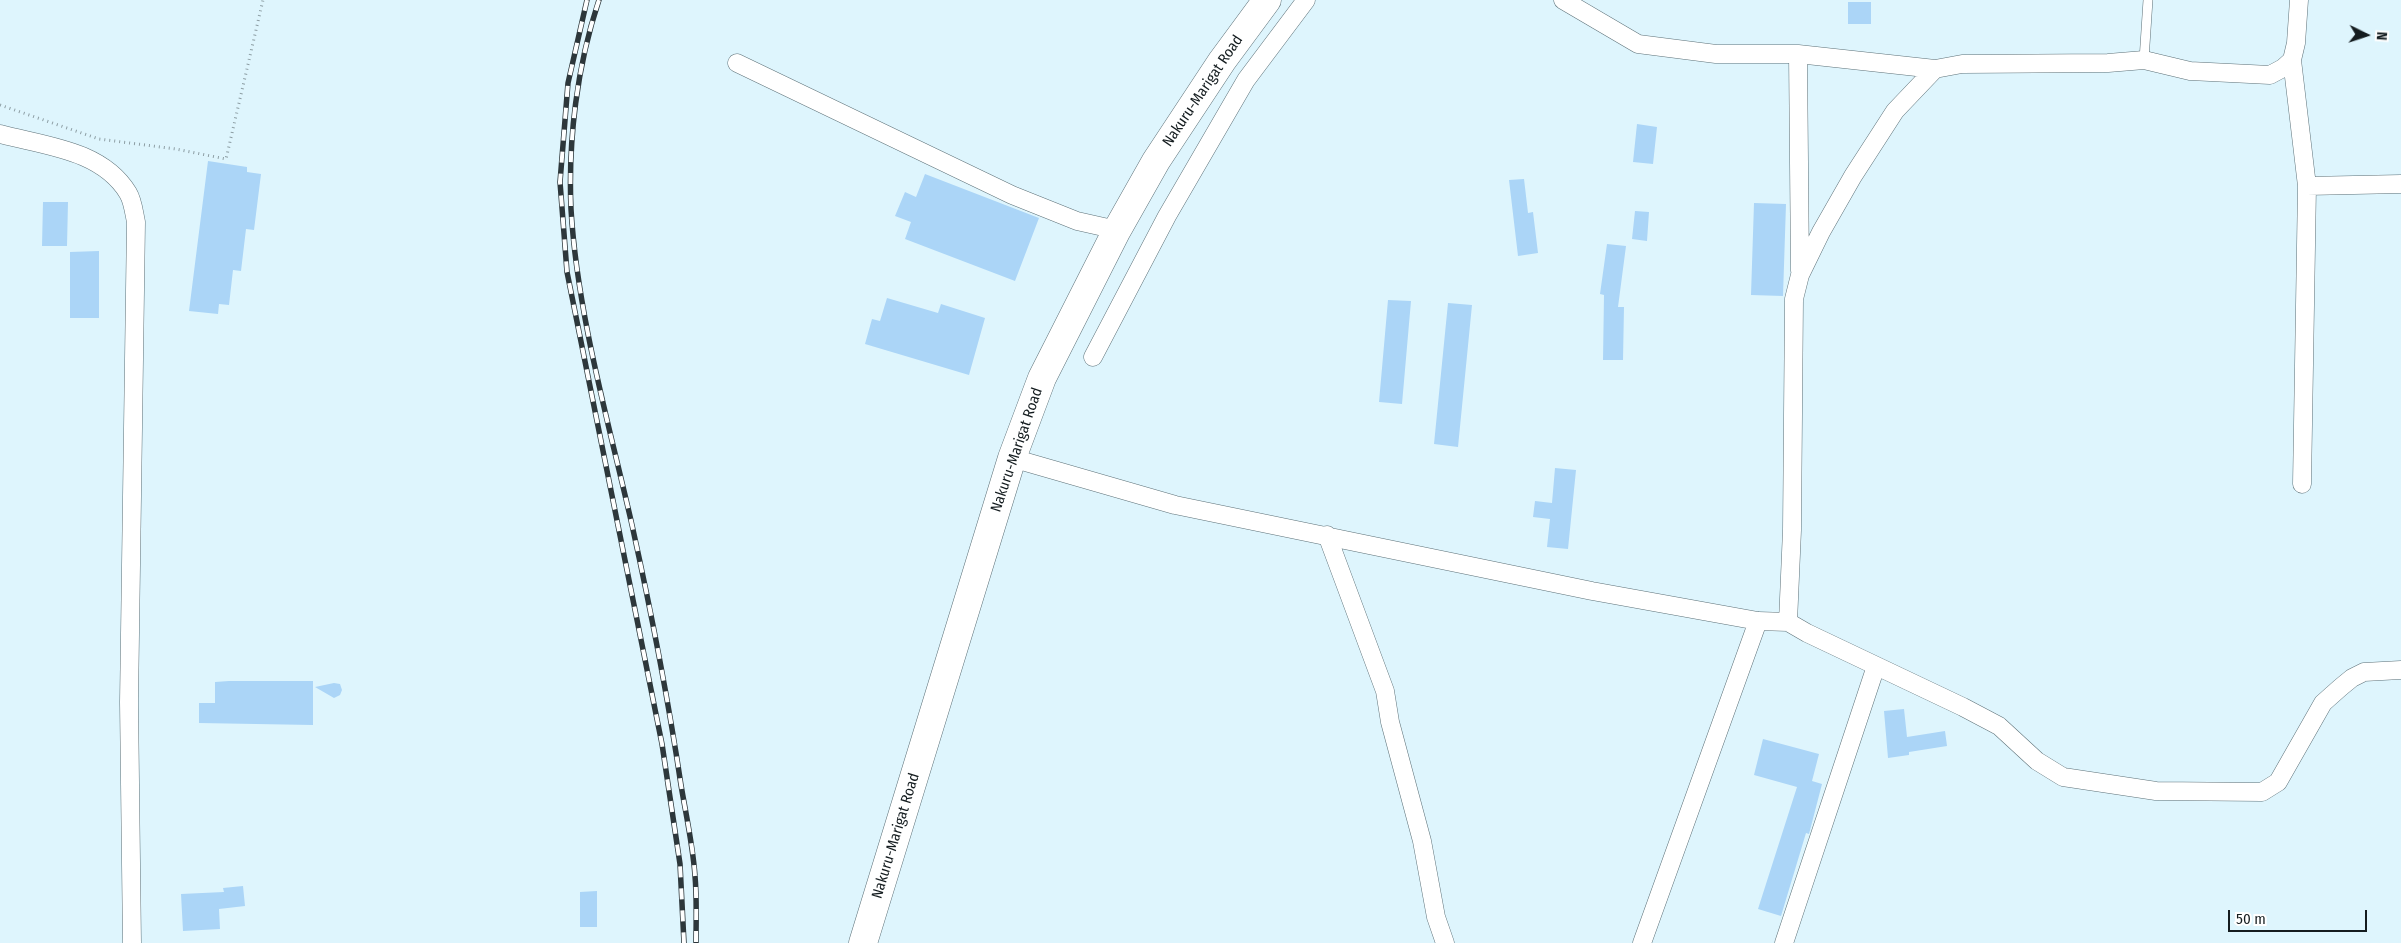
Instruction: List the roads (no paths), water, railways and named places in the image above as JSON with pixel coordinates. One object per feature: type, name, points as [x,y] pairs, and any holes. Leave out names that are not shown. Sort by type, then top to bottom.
[{"type":"main road","name":"Nakuru-Marigat Road","points":[[863,943],[1012,458],[1042,378],[1116,230],[1156,160],[1222,61],[1267,0]]},
{"type":"street","points":[[1093,357],[1167,216],[1246,80],[1306,0]]},
{"type":"street","points":[[1563,0],[1638,44],[1716,54],[1798,54],[1935,69],[1962,64],[2108,63],[2144,60],[2190,71],[2270,75],[2283,68],[2292,60]]},
{"type":"street","points":[[2299,0],[2296,43],[2292,60],[2307,186],[2302,484]]},
{"type":"street","points":[[1798,54],[1800,276]]},
{"type":"street","points":[[737,63],[1012,195],[1077,221],[1116,230]]},
{"type":"street","points":[[1788,622],[1792,530],[1794,298],[1800,276],[1821,232],[1889,120],[1935,69]]},
{"type":"street","points":[[0,134],[82,155],[111,171],[130,194],[136,222],[129,702],[132,943]]},
{"type":"street","points":[[2307,186],[2401,184]]},
{"type":"street","points":[[1012,458],[1175,505],[1592,591],[1758,621],[1788,622],[1999,726],[2037,761],[2063,777],[2156,791],[2262,792],[2278,782],[2323,703],[2341,687],[2352,678],[2364,672],[2401,670]]},
{"type":"street","points":[[1327,535],[1385,691],[1390,722],[1422,841],[1436,917],[1445,943]]},
{"type":"street","points":[[1642,943],[1758,621]]},
{"type":"street","points":[[1784,943],[1876,666]]},
{"type":"lane","points":[[2144,60],[2148,0]]},
{"type":"railway","points":[[587,0],[568,83],[560,182],[567,272],[662,744],[680,864],[684,943]]},
{"type":"railway","points":[[599,0],[585,51],[573,130],[570,183],[574,248],[595,368],[639,557],[671,720],[694,865],[696,943]]}]
